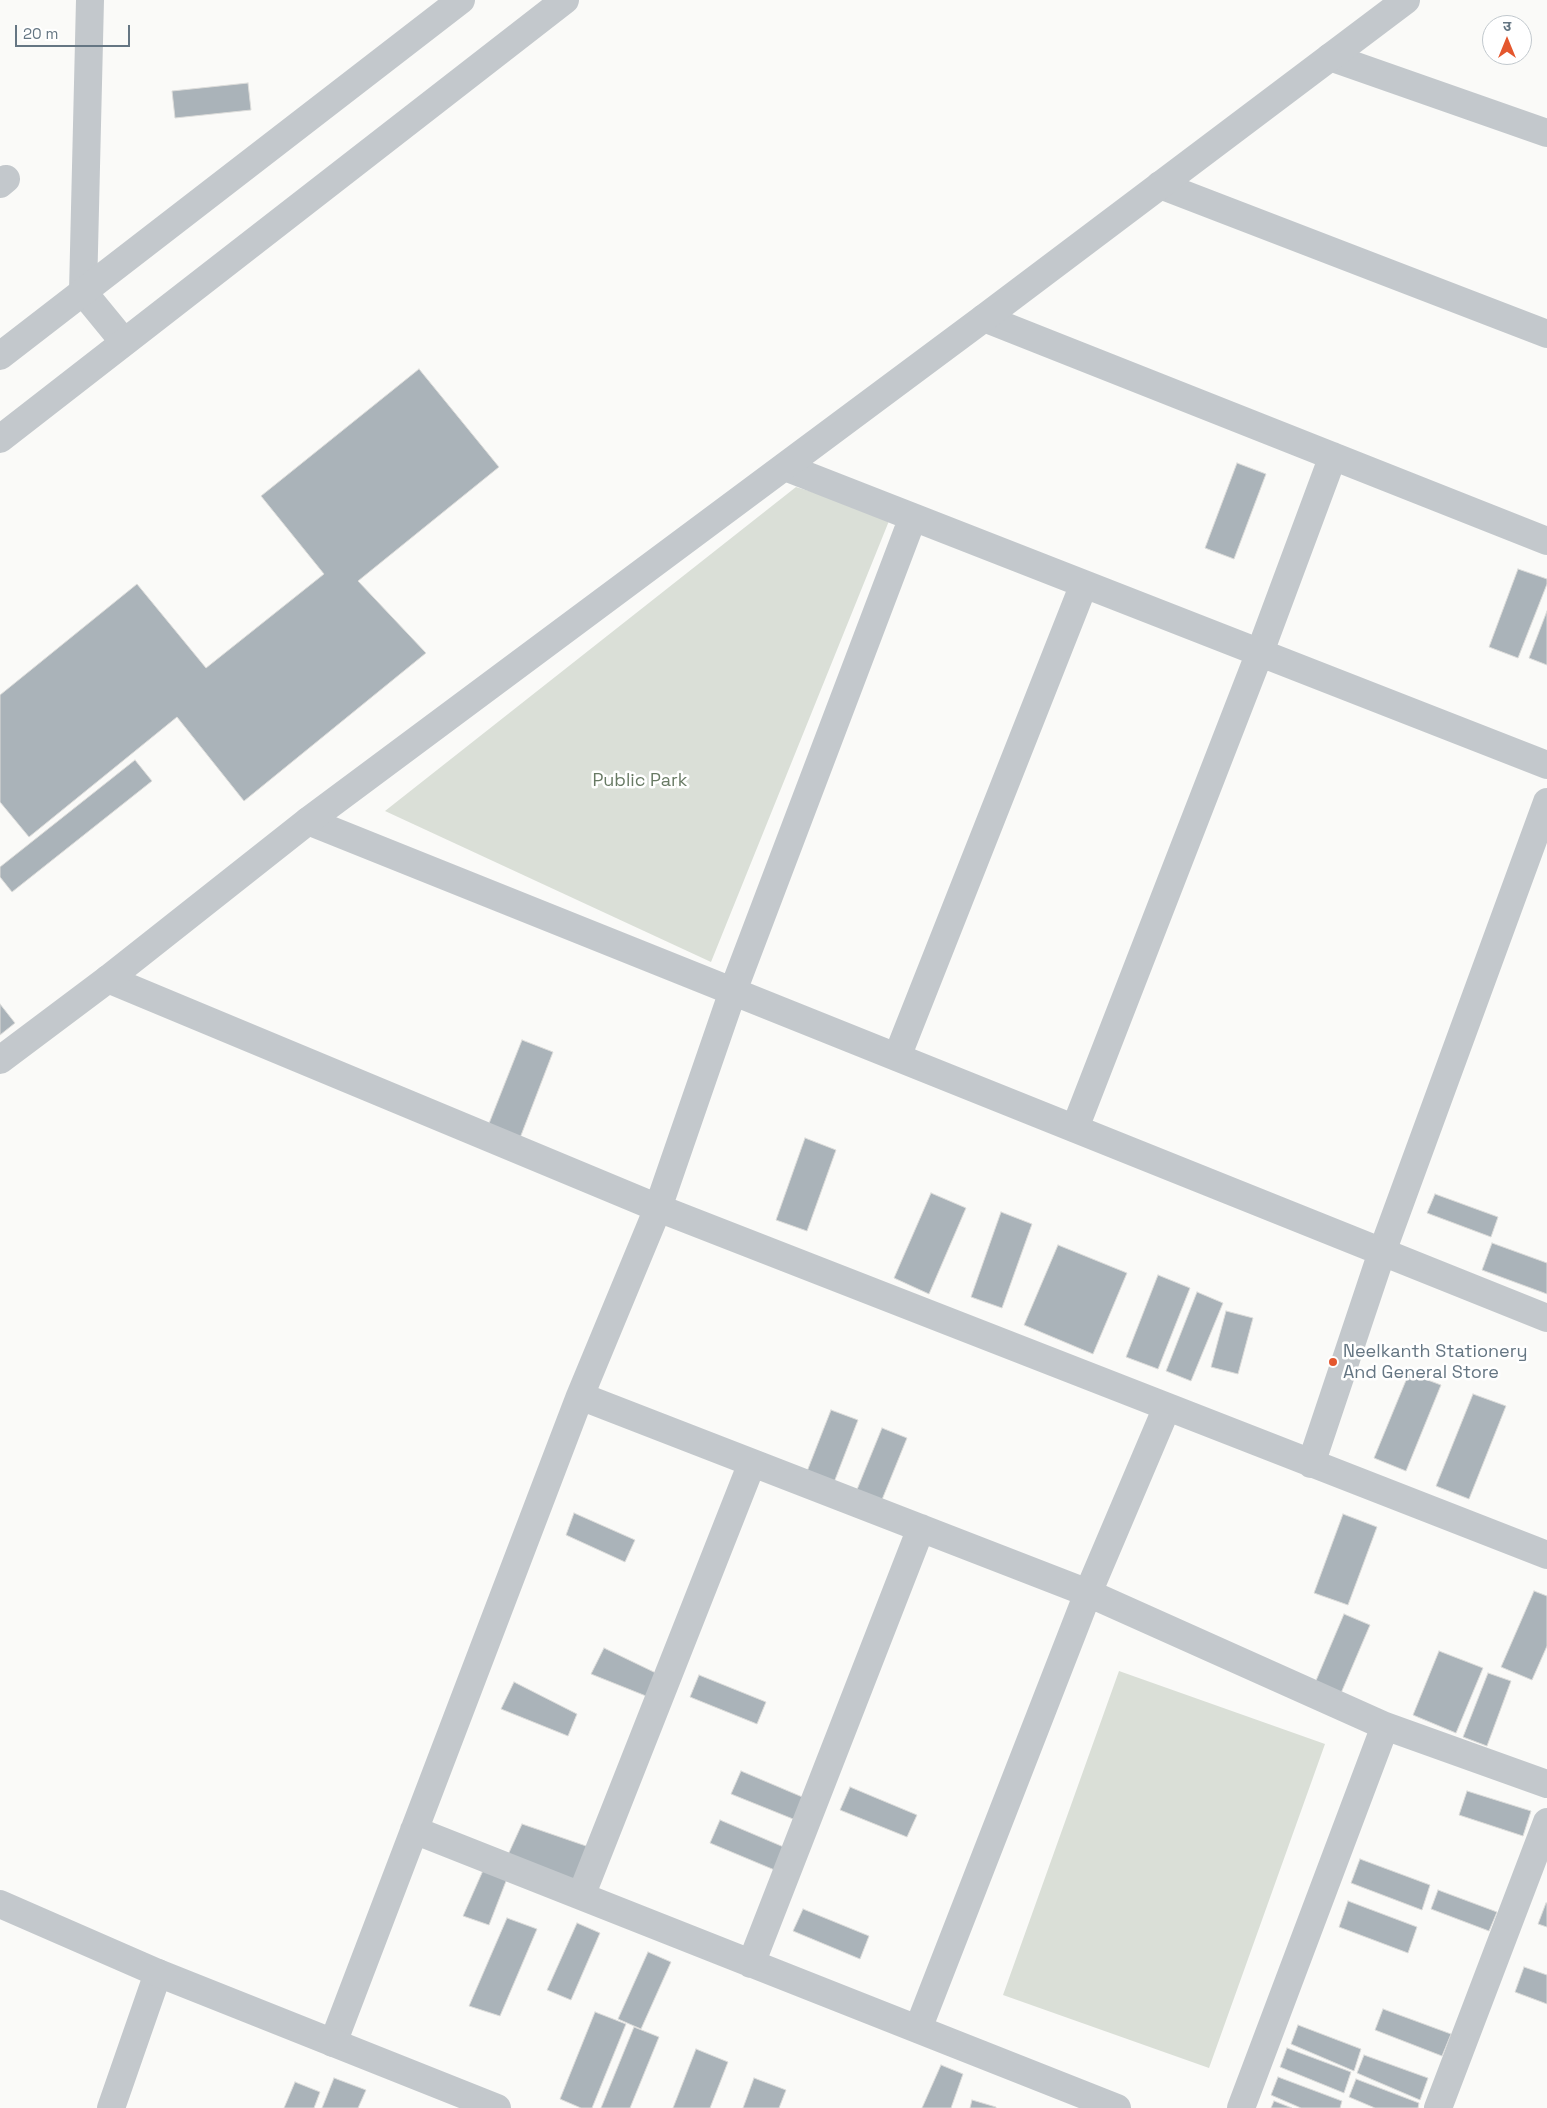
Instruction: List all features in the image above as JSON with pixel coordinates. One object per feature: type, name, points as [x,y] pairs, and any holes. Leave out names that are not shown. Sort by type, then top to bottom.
[{"type":"street","points":[[90,0],[83,292],[124,342]]},
{"type":"street","points":[[0,356],[461,0]]},
{"type":"street","points":[[0,439],[565,0]]},
{"type":"street","points":[[0,1060],[108,979],[308,821],[785,467],[1406,0]]},
{"type":"street","points":[[1330,58],[1547,133]]},
{"type":"street","points":[[1160,185],[1547,334]]},
{"type":"street","points":[[984,318],[1547,541]]},
{"type":"street","points":[[1075,1128],[1260,652],[1333,456]]},
{"type":"street","points":[[785,467],[1547,765]]},
{"type":"street","points":[[332,2043],[580,1396],[658,1208],[733,991],[913,518]]},
{"type":"street","points":[[897,1057],[1084,584]]},
{"type":"street","points":[[1311,1464],[1382,1252],[1547,802]]},
{"type":"street","points":[[308,821],[1547,1318]]},
{"type":"street","points":[[108,979],[658,1208],[1547,1556]]},
{"type":"street","points":[[580,1396],[1088,1593],[1385,1726],[1547,1784]]},
{"type":"street","points":[[918,2029],[1088,1593],[1167,1407]]},
{"type":"street","points":[[582,1896],[752,1463]]},
{"type":"street","points":[[751,1964],[921,1528]]},
{"type":"street","points":[[1241,2108],[1385,1726]]},
{"type":"street","points":[[1438,2108],[1547,1822]]},
{"type":"street","points":[[414,1830],[1117,2108]]},
{"type":"street","points":[[0,1904],[158,1973],[497,2108]]},
{"type":"street","points":[[111,2108],[158,1973]]},
{"type":"green space","name":"Public Park","points":[[796,487],[891,516],[711,962],[385,811]]},
{"type":"green space","points":[[1119,1671],[1325,1744],[1209,2068],[1003,1995]]},
{"type":"building","points":[[248,83],[251,110],[175,118],[172,91]]},
{"type":"building","points":[[419,369],[499,467],[358,581],[426,653],[244,801],[177,717],[29,837],[0,802],[0,695],[137,584],[206,668],[324,574],[261,496]]},
{"type":"building","points":[[1237,463],[1266,474],[1234,559],[1205,548]]},
{"type":"building","points":[[1518,569],[1547,579],[1547,584],[1518,658],[1489,647]]},
{"type":"building","points":[[1547,611],[1547,665],[1529,658]]},
{"type":"building","points":[[135,760],[152,781],[12,892],[0,877],[0,867]]},
{"type":"building","points":[[0,1004],[15,1023],[0,1035]]},
{"type":"building","points":[[522,1040],[553,1052],[520,1138],[488,1126]]},
{"type":"building","points":[[805,1138],[836,1150],[807,1231],[776,1220]]},
{"type":"building","points":[[931,1193],[966,1208],[929,1294],[894,1278]]},
{"type":"building","points":[[1435,1194],[1498,1217],[1491,1237],[1427,1213]]},
{"type":"building","points":[[1001,1212],[1032,1224],[1002,1308],[971,1297]]},
{"type":"building","points":[[1492,1243],[1547,1263],[1547,1294],[1482,1270]]},
{"type":"building","points":[[1058,1245],[1127,1273],[1093,1354],[1024,1325]]},
{"type":"building","points":[[1158,1275],[1190,1288],[1158,1369],[1126,1357]]},
{"type":"building","points":[[1197,1292],[1223,1303],[1191,1381],[1166,1371]]},
{"type":"building","points":[[1226,1311],[1253,1318],[1238,1374],[1211,1367]]},
{"type":"building","points":[[1409,1373],[1441,1385],[1406,1471],[1374,1458]]},
{"type":"building","points":[[1473,1394],[1506,1406],[1469,1499],[1436,1486]]},
{"type":"building","points":[[831,1410],[858,1420],[833,1485],[806,1474]]},
{"type":"building","points":[[882,1428],[907,1438],[879,1507],[854,1497]]},
{"type":"building","points":[[574,1513],[635,1540],[625,1562],[566,1535]]},
{"type":"building","points":[[1343,1514],[1377,1527],[1348,1605],[1314,1593]]},
{"type":"building","points":[[1534,1591],[1547,1596],[1547,1646],[1532,1680],[1501,1667]]},
{"type":"building","points":[[1344,1614],[1370,1625],[1341,1693],[1315,1683]]},
{"type":"building","points":[[604,1648],[660,1675],[651,1698],[591,1674]]},
{"type":"building","points":[[1439,1651],[1483,1668],[1456,1733],[1413,1715]]},
{"type":"building","points":[[1488,1673],[1511,1681],[1487,1746],[1463,1737]]},
{"type":"building","points":[[699,1675],[766,1702],[757,1724],[690,1697]]},
{"type":"building","points":[[514,1682],[577,1714],[568,1736],[501,1709]]},
{"type":"building","points":[[741,1771],[807,1799],[798,1821],[731,1794]]},
{"type":"building","points":[[850,1787],[917,1815],[907,1837],[840,1810]]},
{"type":"building","points":[[1467,1791],[1531,1811],[1523,1836],[1459,1815]]},
{"type":"building","points":[[720,1820],[786,1848],[777,1871],[710,1843]]},
{"type":"building","points":[[522,1824],[589,1847],[574,1886],[507,1857]]},
{"type":"building","points":[[1360,1859],[1430,1885],[1422,1910],[1351,1883]]},
{"type":"building","points":[[485,1866],[508,1876],[489,1925],[463,1916]]},
{"type":"building","points":[[1438,1890],[1497,1912],[1489,1931],[1431,1909]]},
{"type":"building","points":[[1348,1901],[1417,1927],[1408,1953],[1339,1927]]},
{"type":"building","points":[[1547,1903],[1547,1927],[1538,1924]]},
{"type":"building","points":[[803,1909],[869,1936],[860,1959],[793,1931]]},
{"type":"building","points":[[507,1918],[537,1929],[500,2016],[469,2006]]},
{"type":"building","points":[[577,1923],[600,1933],[571,2000],[547,1990]]},
{"type":"building","points":[[648,1952],[671,1962],[641,2029],[618,2019]]},
{"type":"building","points":[[1524,1967],[1547,1975],[1547,2004],[1515,1992]]},
{"type":"building","points":[[1383,2009],[1451,2034],[1442,2056],[1375,2030]]},
{"type":"building","points":[[595,2012],[626,2024],[592,2108],[581,2108],[560,2099]]},
{"type":"building","points":[[1298,2025],[1361,2049],[1354,2071],[1291,2044]]},
{"type":"building","points":[[634,2027],[659,2037],[630,2108],[601,2108]]},
{"type":"building","points":[[1287,2048],[1351,2072],[1344,2093],[1280,2067]]},
{"type":"building","points":[[696,2049],[728,2062],[710,2108],[673,2108]]},
{"type":"building","points":[[1364,2055],[1428,2078],[1420,2100],[1357,2073]]},
{"type":"building","points":[[941,2065],[963,2074],[951,2108],[922,2108]]},
{"type":"building","points":[[1278,2077],[1342,2101],[1340,2108],[1301,2108],[1271,2095]]},
{"type":"building","points":[[334,2078],[366,2090],[358,2108],[322,2108]]},
{"type":"building","points":[[754,2078],[786,2090],[779,2108],[743,2108]]},
{"type":"building","points":[[1356,2079],[1419,2103],[1418,2108],[1375,2108],[1349,2097]]},
{"type":"building","points":[[295,2082],[320,2092],[314,2108],[284,2108]]},
{"type":"building","points":[[972,2100],[996,2107],[996,2108],[970,2108]]},
{"type":"building","points":[[1274,2101],[1292,2108],[1271,2108]]},
{"type":"place","name":"Neelkanth Stationery And General Store","points":[[1333,1362]]}]
